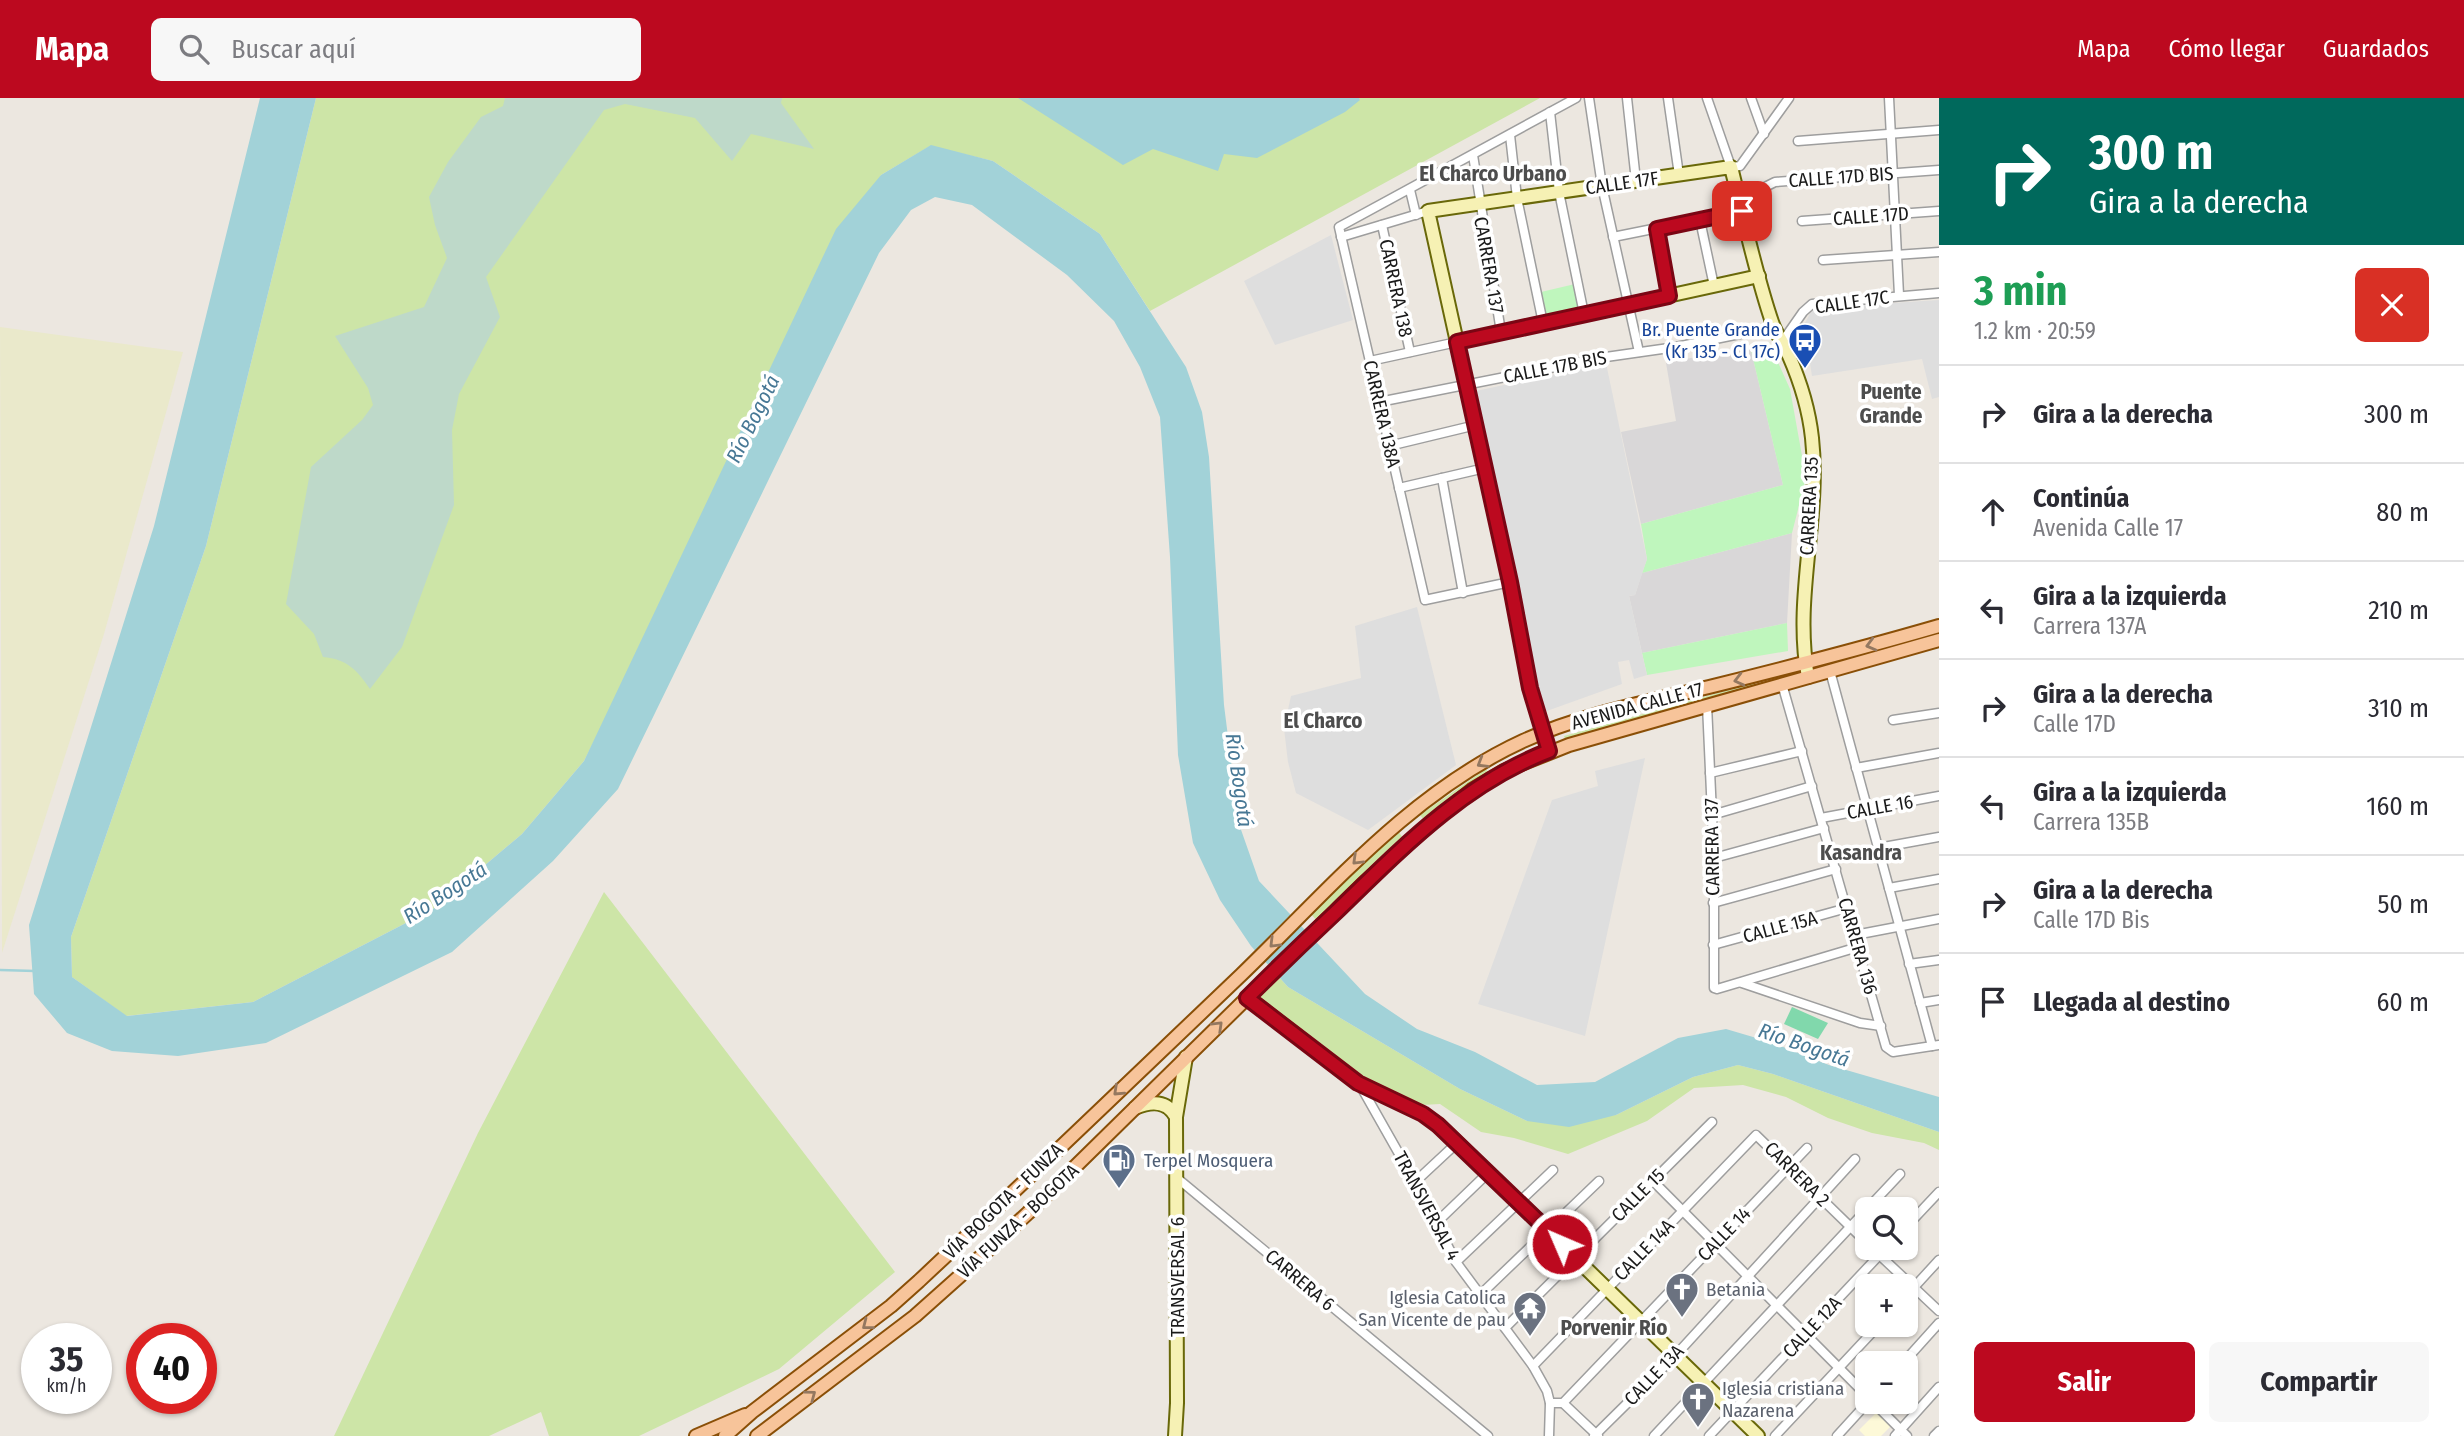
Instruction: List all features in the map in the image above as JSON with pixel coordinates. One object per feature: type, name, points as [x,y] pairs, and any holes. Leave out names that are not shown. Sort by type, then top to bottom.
[{"type":"main road","name":"AVENIDA CALLE 17","points":[[1306,911],[1380,838],[1443,787],[1478,765],[1543,732],[1619,708],[1805,663],[1939,626]]},
{"type":"main road","name":"AVENIDA CALLE 17","points":[[1260,985],[1421,831],[1487,780],[1549,751],[1610,732],[1939,640]]},
{"type":"main road","points":[[1408,815],[1421,831]]},
{"type":"main road","name":"VÍA BOGOTA - FUNZA","points":[[725,1436],[752,1412],[891,1306],[1306,911]]},
{"type":"main road","name":"VÍA FUNZA - BOGOTA","points":[[757,1436],[915,1316],[961,1275],[1260,985]]},
{"type":"main road","points":[[946,1256],[961,1275]]},
{"type":"main road","name":"VÍA BOGOTA - FUNZA","points":[[696,1436],[708,1434],[752,1412]]},
{"type":"street","points":[[1340,232],[1576,98]]},
{"type":"street","points":[[1589,98],[1602,186],[1639,352]]},
{"type":"street","points":[[1627,98],[1636,181]]},
{"type":"street","points":[[1668,98],[1679,175]]},
{"type":"street","name":"CARRERA 135","points":[[1707,98],[1746,206],[1759,276],[1774,327],[1790,358],[1804,397],[1812,440],[1813,491],[1802,637],[1808,677]]},
{"type":"street","points":[[1751,98],[1764,134]]},
{"type":"street","points":[[1731,167],[1740,166],[1788,98]]},
{"type":"street","points":[[1889,98],[1899,295]]},
{"type":"street","points":[[1550,112],[1559,192],[1584,314]]},
{"type":"street","points":[[1798,141],[1939,130]]},
{"type":"street","points":[[1510,135],[1517,198],[1543,323]]},
{"type":"street","name":"CARRERA 137","points":[[1473,155],[1501,332]]},
{"type":"street","name":"CALLE 17F","points":[[1340,232],[1382,225],[1422,213],[1731,167]]},
{"type":"street","name":"CALLE 17D BIS","points":[[1613,237],[1700,220],[1746,206],[1765,187],[1775,182],[1939,170]]},
{"type":"street","points":[[1410,190],[1422,213],[1457,342],[1510,582],[1530,688],[1549,751]]},
{"type":"street","name":"CALLE 17D","points":[[1802,221],[1939,211]]},
{"type":"street","points":[[1700,220],[1714,286]]},
{"type":"street","name":"CARRERA 138","points":[[1382,225],[1410,352]]},
{"type":"street","points":[[1657,229],[1669,296]]},
{"type":"street","name":"CARRERA 138A","points":[[1340,232],[1424,600],[1463,593]]},
{"type":"street","points":[[1823,260],[1939,253]]},
{"type":"street","points":[[1370,361],[1759,276]]},
{"type":"street","name":"CALLE 17C","points":[[1782,342],[1803,312],[1812,304],[1939,293]]},
{"type":"street","name":"CALLE 17B BIS","points":[[1379,402],[1774,327]]},
{"type":"street","points":[[1389,446],[1476,425]]},
{"type":"street","points":[[1399,488],[1485,468]]},
{"type":"street","points":[[1442,478],[1463,593],[1510,582]]},
{"type":"street","points":[[1830,671],[1909,964],[1935,1045]]},
{"type":"street","name":"CARRERA 136","points":[[1783,684],[1886,1047],[1893,1052],[1935,1045]]},
{"type":"street","name":"CARRERA 137","points":[[1707,705],[1714,858],[1715,989],[1742,983]]},
{"type":"street","points":[[1893,720],[1939,713]]},
{"type":"street","points":[[1710,773],[1802,751]]},
{"type":"street","points":[[1856,768],[1939,753]]},
{"type":"street","points":[[1712,816],[1812,786]]},
{"type":"street","name":"CALLE 16","points":[[1821,818],[1939,796]]},
{"type":"street","name":"CALLE 16","points":[[1714,858],[1824,828]]},
{"type":"street","points":[[1878,848],[1939,837]]},
{"type":"street","points":[[1713,903],[1836,869]]},
{"type":"street","points":[[1889,888],[1939,879]]},
{"type":"street","name":"CALLE 15A","points":[[1713,945],[1847,908]]},
{"type":"street","points":[[1855,935],[1939,919]]},
{"type":"street","points":[[1742,983],[1858,947]]},
{"type":"street","points":[[1909,964],[1939,960]]},
{"type":"street","points":[[1742,983],[1860,1023],[1881,1026]]},
{"type":"street","points":[[1247,998],[1358,1083],[1423,1114],[1458,1142],[1758,1436]]},
{"type":"street","points":[[1920,1003],[1939,1000]]},
{"type":"street","name":"TRANSVERSAL 6","points":[[1175,1436],[1177,1117],[1186,1058]]},
{"type":"street","name":"TRANSVERSAL 4","points":[[1358,1083],[1415,1182],[1456,1262],[1533,1366],[1547,1391],[1550,1403],[1549,1436]]},
{"type":"street","points":[[1134,1108],[1155,1102],[1168,1107],[1177,1117]]},
{"type":"street","name":"CALLE 15","points":[[1505,1328],[1712,1122]]},
{"type":"street","name":"CARRERA 2","points":[[1756,1135],[1855,1232]]},
{"type":"street","name":"CALLE 14A","points":[[1533,1366],[1756,1135]]},
{"type":"street","points":[[1415,1182],[1458,1142]]},
{"type":"street","name":"CALLE 14","points":[[1563,1403],[1807,1147]]},
{"type":"street","name":"CALLE 13A","points":[[1596,1435],[1675,1356],[1855,1159]]},
{"type":"street","points":[[1456,1262],[1553,1170]]},
{"type":"street","points":[[1436,1223],[1489,1172]]},
{"type":"street","points":[[1654,1436],[1900,1174]]},
{"type":"street","name":"CARRERA 6","points":[[1177,1178],[1488,1436]]},
{"type":"street","points":[[1480,1295],[1599,1181]]},
{"type":"street","points":[[1653,1181],[1855,1384]]},
{"type":"street","points":[[1918,1214],[1939,1192]]},
{"type":"street","name":"CALLE 12A","points":[[1709,1436],[1875,1260]]},
{"type":"street","points":[[1885,1260],[1900,1274]]},
{"type":"street","points":[[1918,1282],[1939,1260]]},
{"type":"street","points":[[1918,1292],[1939,1311]]},
{"type":"street","points":[[1914,1351],[1939,1323]]},
{"type":"street","points":[[1775,1436],[1868,1337]]},
{"type":"street","points":[[1882,1414],[1901,1434],[1939,1387]]},
{"type":"street","points":[[1550,1403],[1563,1403],[1596,1435]]},
{"type":"street","points":[[1837,1436],[1858,1414]]},
{"type":"street","points":[[1934,1436],[1939,1432]]},
{"type":"shaded area","points":[[1331,235],[1353,320],[1275,345],[1244,281]]},
{"type":"shaded area","points":[[1939,300],[1939,397],[1932,399],[1922,359],[1812,376],[1804,325],[1813,308]]},
{"type":"shaded area","points":[[1750,346],[1783,485],[1641,524],[1621,432],[1676,421],[1666,363]]},
{"type":"shaded area","points":[[1606,363],[1647,559],[1635,595],[1629,596],[1647,675],[1634,679],[1629,660],[1618,662],[1622,684],[1544,712],[1476,391]]},
{"type":"shaded area","points":[[1792,533],[1787,623],[1642,653],[1629,596],[1635,595],[1642,573]]},
{"type":"shaded area","points":[[1417,607],[1456,765],[1368,830],[1296,793],[1288,762],[1284,728],[1291,696],[1361,678],[1355,626]]},
{"type":"shaded area","points":[[1645,758],[1585,1036],[1478,1004],[1552,800],[1598,786],[1595,771]]},
{"type":"shaded area","points":[[1875,1414],[1879,1414],[1891,1426],[1881,1436],[1865,1436],[1859,1430]]},
{"type":"green space","points":[[316,98],[1540,98],[1150,311],[1100,234],[993,161],[930,146],[881,175],[584,761],[522,834],[433,909],[253,1002],[126,1016],[72,977],[71,937],[206,546]]},
{"type":"green space","points":[[505,98],[782,98],[781,103],[814,149],[751,134],[732,161],[695,118],[625,104],[604,110],[486,277],[500,317],[459,394],[452,430],[454,505],[402,647],[370,689],[351,667],[339,660],[323,657],[314,634],[286,604],[311,467],[362,420],[373,405],[368,388],[335,336],[424,307],[447,258],[435,225],[429,197],[448,162],[481,117],[503,106]]},
{"type":"green space","points":[[1575,284],[1581,312],[1547,320],[1541,292]]},
{"type":"green space","points":[[0,327],[183,352],[104,634],[2,953]]},
{"type":"green space","points":[[1769,342],[1790,389],[1806,478],[1792,533],[1642,573],[1647,559],[1641,524],[1783,485],[1750,346]]},
{"type":"green space","points":[[1787,623],[1788,651],[1647,675],[1642,653]]},
{"type":"green space","points":[[1754,683],[1756,687],[1566,743],[1564,736]]},
{"type":"green space","points":[[1486,769],[1488,773],[1447,800],[1424,820],[1420,815]]},
{"type":"green space","points":[[1398,831],[1403,838],[1317,921],[1311,914]]},
{"type":"green space","points":[[604,892],[895,1272],[779,1369],[639,1436],[549,1436],[541,1412],[489,1436],[334,1436],[478,1133]]},
{"type":"green space","points":[[1278,976],[1288,987],[1460,1089],[1527,1121],[1616,1115],[1693,1077],[1738,1065],[1773,1074],[1939,1132],[1939,1150],[1924,1143],[1872,1133],[1828,1118],[1786,1097],[1743,1085],[1694,1088],[1647,1121],[1568,1154],[1514,1138],[1481,1132],[1440,1104],[1422,1105],[1359,1077],[1256,998]]},
{"type":"green space","points":[[1792,1007],[1828,1023],[1818,1039],[1784,1024]]},
{"type":"water","name":"Río Bogotá","points":[[260,98],[316,98],[206,546],[71,937],[72,977],[127,1016],[253,1002],[433,909],[522,834],[584,761],[836,229],[881,175],[931,145],[993,161],[1100,234],[1186,367],[1202,412],[1209,457],[1224,705],[1239,824],[1259,881],[1365,994],[1417,1029],[1475,1052],[1537,1085],[1595,1082],[1678,1038],[1726,1029],[1770,1042],[1829,1065],[1939,1097],[1939,1132],[1773,1074],[1738,1065],[1693,1077],[1616,1115],[1569,1127],[1527,1121],[1460,1089],[1288,987],[1251,946],[1220,900],[1193,843],[1178,755],[1170,557],[1160,417],[1140,367],[1114,321],[1067,275],[972,205],[935,197],[911,210],[879,253],[618,789],[553,861],[452,952],[266,1043],[178,1056],[112,1051],[67,1033],[34,994],[29,925],[154,526]]},
{"type":"water","points":[[1018,98],[1360,100],[1345,112],[1257,158],[1224,154],[1218,171],[1153,149],[1123,165]]},
{"type":"waterway","points":[[0,970],[35,971]]},
{"type":"place","name":"Br. Puente Grande (Kr 135 - Cl 17c)","points":[[1805,370]]},
{"type":"place","name":"Terpel Mosquera","points":[[1119,1190]]},
{"type":"place","name":"Betania","points":[[1682,1319]]},
{"type":"place","name":"Iglesia Catolica San Vicente de pau","points":[[1530,1338]]},
{"type":"place","name":"Iglesia cristiana Nazarena","points":[[1698,1429]]},
{"type":"district","name":"El Charco Urbano","points":[[1493,174]]},
{"type":"district","name":"Puente Grande","points":[[1891,404]]},
{"type":"district","name":"El Charco","points":[[1323,721]]},
{"type":"district","name":"Kasandra","points":[[1861,853]]},
{"type":"district","name":"Porvenir Río","points":[[1614,1328]]},
{"type":"route","points":[[1562,1244],[1438,1125],[1423,1114],[1358,1083],[1247,998],[1364,883],[1458,801],[1487,780],[1549,751],[1530,688],[1510,582],[1457,342],[1669,296],[1657,229],[1742,211]]}]
